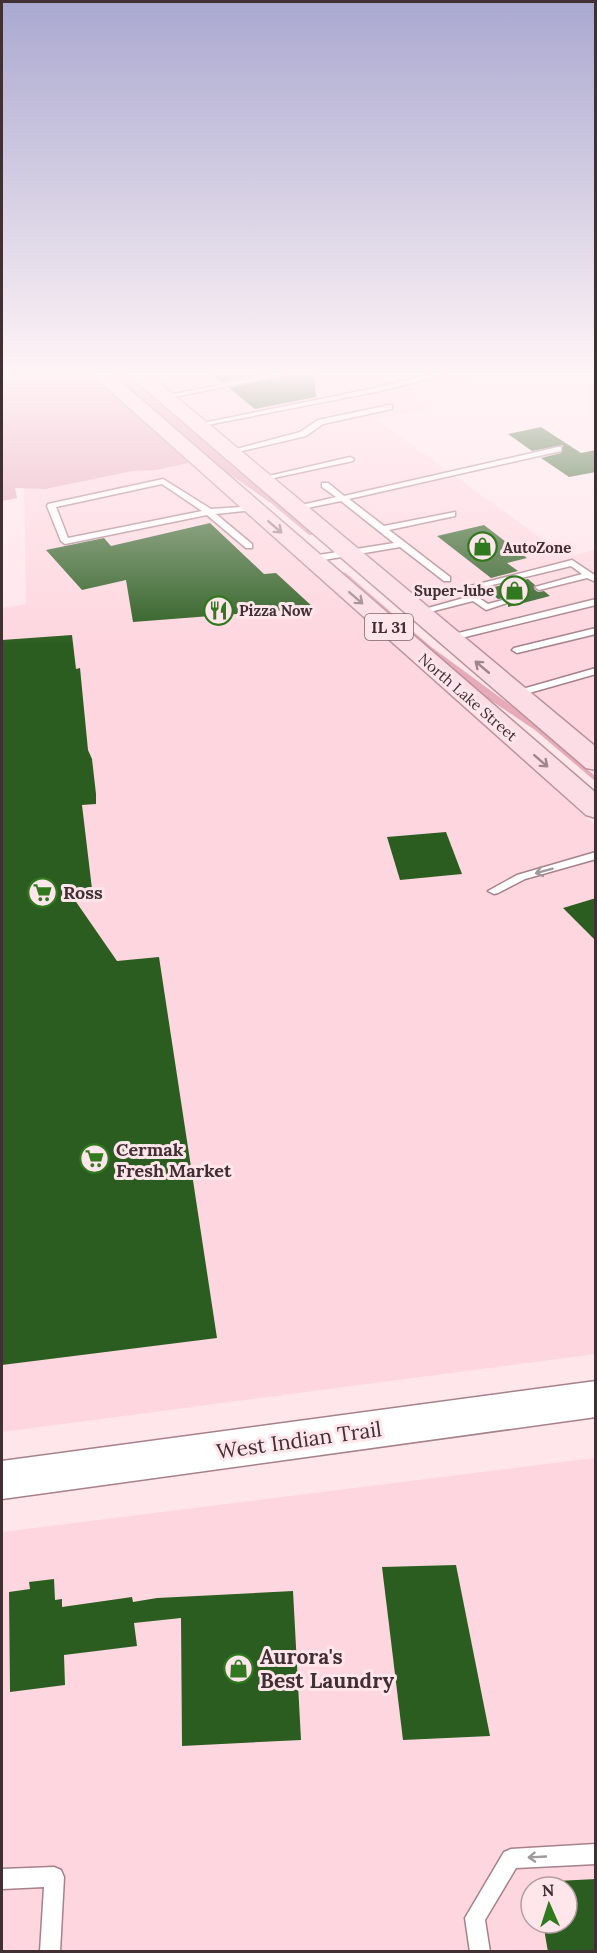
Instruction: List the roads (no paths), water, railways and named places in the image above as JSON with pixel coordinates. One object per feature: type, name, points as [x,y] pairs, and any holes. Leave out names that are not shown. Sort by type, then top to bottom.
[{"type":"main road","name":"North Lake Street","points":[[201,462],[596,809]]},
{"type":"main road","name":"North Lake Street","points":[[241,462],[596,762]]},
{"type":"main road","name":"West Indian Trail","points":[[2,1480],[596,1399]]},
{"type":"lane","points":[[260,479],[336,462]]},
{"type":"lane","points":[[296,509],[502,462]]},
{"type":"lane","points":[[249,546],[209,512],[163,482],[51,506],[65,541],[209,512],[253,508]]},
{"type":"lane","points":[[325,485],[447,579]]},
{"type":"lane","points":[[382,529],[452,514]]},
{"type":"lane","points":[[312,559],[402,544]]},
{"type":"lane","points":[[500,600],[486,607],[463,589],[572,563],[593,578]]},
{"type":"lane","points":[[543,590],[593,578]]},
{"type":"lane","points":[[418,612],[477,600]]},
{"type":"lane","points":[[449,638],[596,602]]},
{"type":"lane","points":[[517,650],[596,631]]},
{"type":"lane","points":[[515,694],[596,671]]},
{"type":"lane","points":[[494,891],[521,877],[596,855]]},
{"type":"lane","points":[[480,1952],[475,1918],[511,1859],[596,1854]]},
{"type":"lane","points":[[2,1879],[54,1877],[50,1952]]},
{"type":"place","name":"AutoZone","points":[[482,547]]},
{"type":"place","name":"Super-lube","points":[[515,590]]},
{"type":"place","name":"Pizza Now","points":[[218,610]]},
{"type":"place","name":"Ross","points":[[42,892]]},
{"type":"place","name":"Cermak Fresh Market","points":[[95,1159]]},
{"type":"place","name":"Aurora's Best Laundry","points":[[239,1668]]}]
